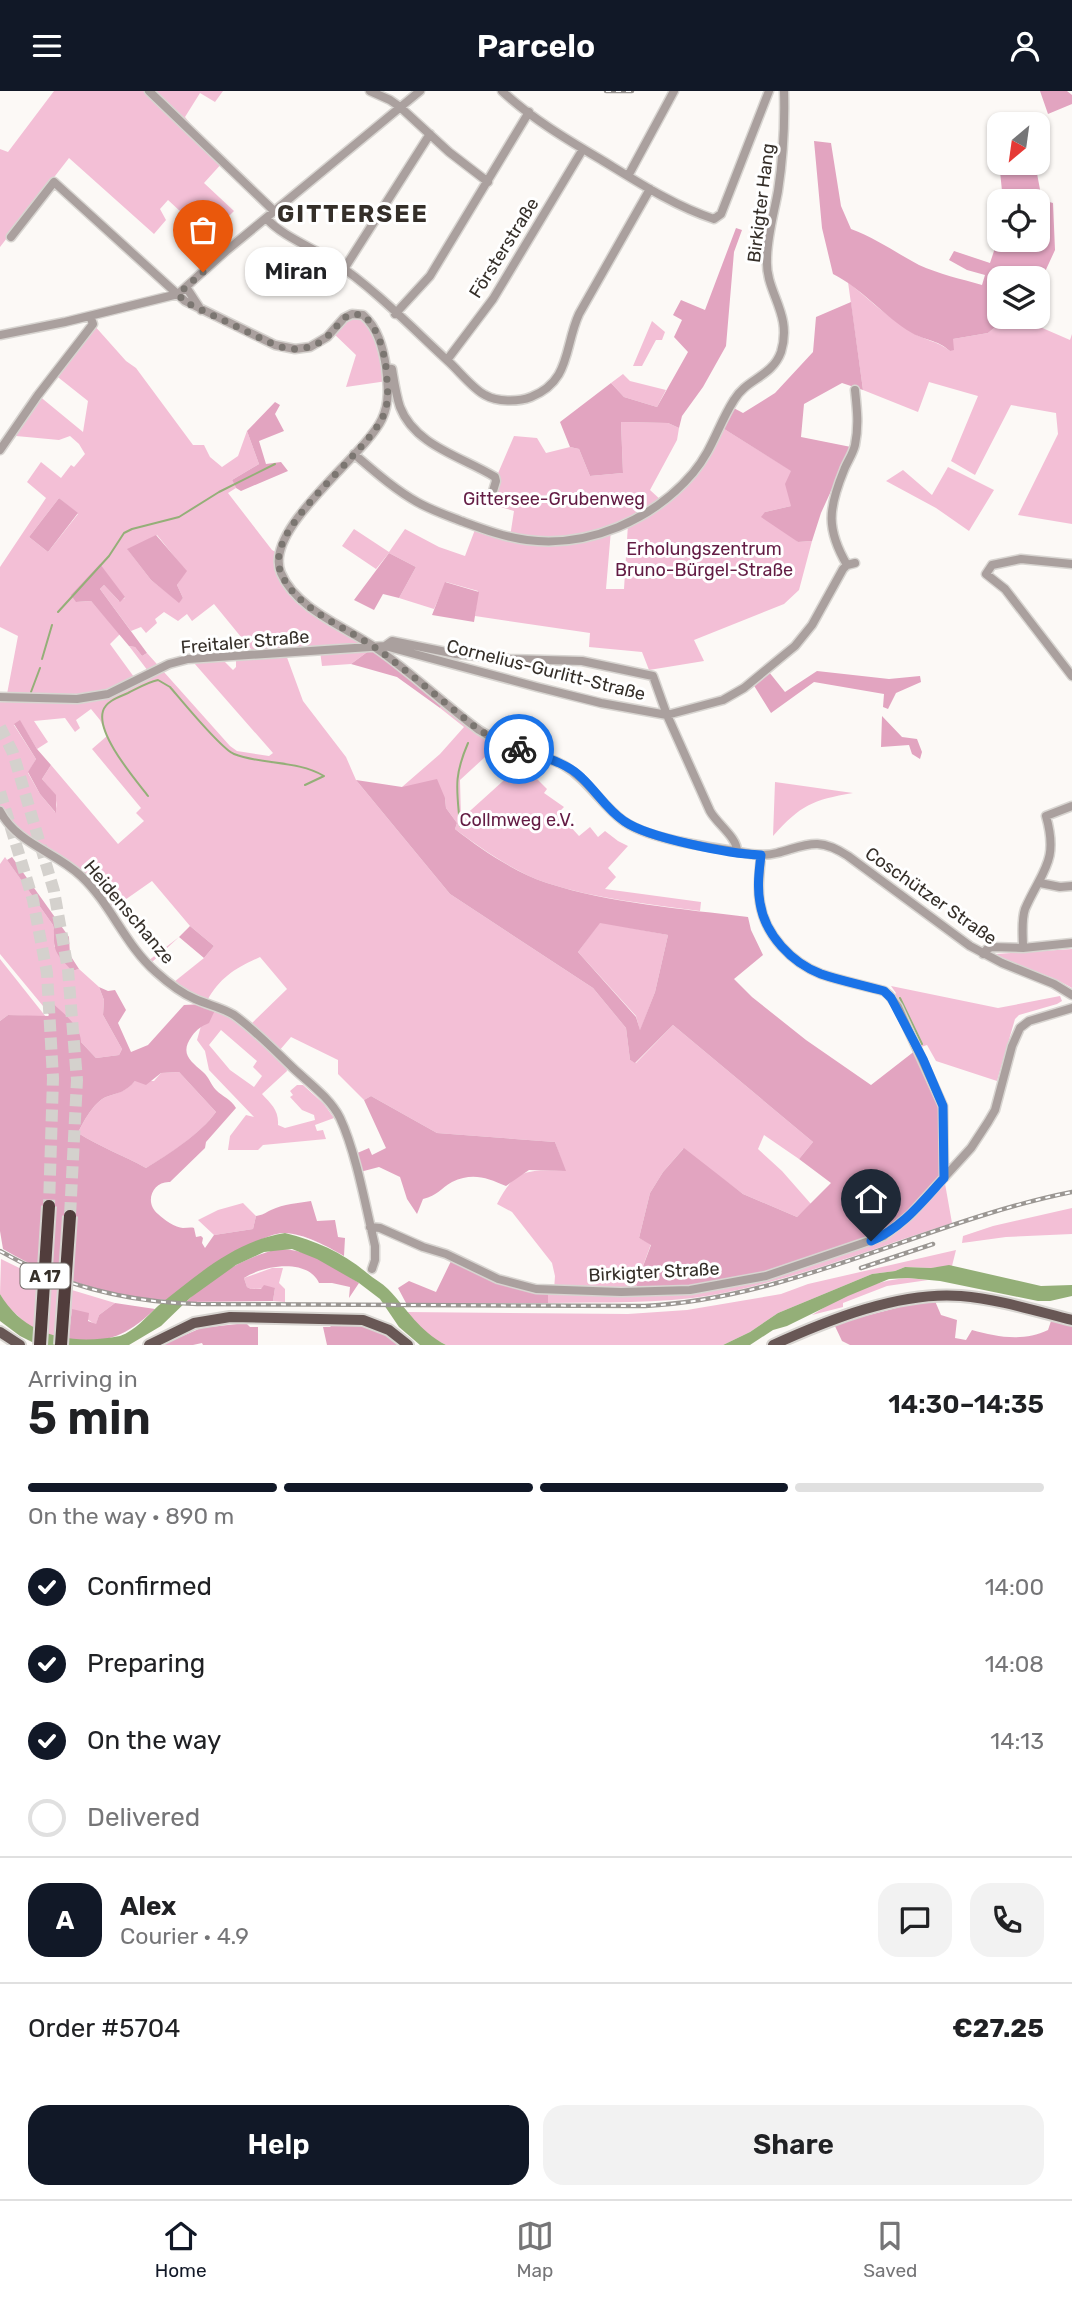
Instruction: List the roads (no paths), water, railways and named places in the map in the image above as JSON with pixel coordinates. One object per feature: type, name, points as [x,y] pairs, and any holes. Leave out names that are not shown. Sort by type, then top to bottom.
[{"type":"highway","name":"A 17","points":[[40,1345],[49,1206]]},
{"type":"highway","name":"A 17","points":[[61,1345],[70,1216]]},
{"type":"main road","points":[[773,1345],[842,1317],[904,1300],[936,1296],[974,1297],[1072,1319]]},
{"type":"main road","points":[[149,1345],[194,1323],[230,1318],[363,1319],[381,1325],[408,1345]]},
{"type":"main road","points":[[0,1332],[20,1345]]},
{"type":"street","points":[[149,91],[274,211]]},
{"type":"street","points":[[370,91],[400,107],[449,152],[488,182]]},
{"type":"street","points":[[0,335],[178,294],[420,91]]},
{"type":"street","points":[[266,218],[275,227],[344,269],[484,395],[514,400],[526,399],[541,392],[552,384],[563,369],[579,314],[650,189],[583,149],[502,91]]},
{"type":"street","points":[[628,176],[674,91]]},
{"type":"street","name":"Birkigter Hang","points":[[650,189],[710,218],[718,218],[769,91]]},
{"type":"street","name":"Birkigter Hang","points":[[354,454],[423,506],[503,536],[537,541],[577,538],[620,527],[669,496],[697,468],[711,447],[737,395],[766,373],[781,351],[783,316],[766,258],[784,151],[784,91]]},
{"type":"street","points":[[396,313],[430,276],[529,112]]},
{"type":"street","points":[[344,269],[430,134]]},
{"type":"street","name":"Försterstraße","points":[[447,360],[493,299],[583,149]]},
{"type":"street","points":[[10,237],[54,182],[185,302],[275,345],[295,349],[317,344],[344,318],[352,314],[368,319],[383,350],[388,398],[384,414],[375,432],[313,499],[295,523],[282,547],[278,566],[285,581],[308,605],[374,647],[479,730],[498,741],[557,761],[582,777],[609,809],[629,824],[694,844],[765,855],[758,881],[761,907],[773,934],[784,950],[821,974],[884,991],[898,1007],[943,1106],[944,1178]]},
{"type":"street","points":[[186,288],[201,310]]},
{"type":"street","points":[[0,450],[93,324],[90,316]]},
{"type":"street","points":[[386,368],[391,369],[400,408],[416,429],[451,456],[495,477],[491,501]]},
{"type":"street","name":"Cornelius-Gurlitt-Straße","points":[[374,647],[385,646],[537,688],[667,715],[723,700],[744,688],[795,646],[851,564],[834,540],[831,528],[838,484],[854,447],[858,422],[855,390]]},
{"type":"street","points":[[1072,564],[1014,559],[992,565],[986,574],[1005,589],[1072,675]]},
{"type":"street","points":[[385,646],[392,641],[456,654],[508,659],[582,661],[648,674],[656,680],[667,715],[710,811],[736,843],[737,852]]},
{"type":"street","name":"Freitaler Straße","points":[[0,697],[85,698],[108,694],[170,664],[188,660],[374,647]]},
{"type":"street","points":[[0,691],[17,697]]},
{"type":"street","points":[[1023,948],[1023,919],[1040,883],[1052,845],[1046,816],[1072,806]]},
{"type":"street","name":"Heidenschanze","points":[[0,811],[20,838],[64,862],[88,883],[153,970],[189,996],[225,1009],[235,1016],[332,1106],[344,1127],[375,1245],[372,1269]]},
{"type":"street","name":"Coschützer Straße","points":[[765,855],[810,843],[820,843],[836,849],[983,954],[1054,984],[1072,995]]},
{"type":"street","points":[[1040,883],[1060,887],[1072,886]]},
{"type":"street","points":[[983,954],[986,949],[992,947],[1023,948],[1072,943]]},
{"type":"street","name":"Birkigter Straße","points":[[370,1227],[380,1228],[446,1254],[498,1279],[536,1289],[621,1292],[690,1290],[766,1276],[884,1236],[911,1215],[979,1138],[995,1110],[1012,1046],[1020,1028],[1029,1021],[1072,1008]]},
{"type":"waterway","points":[[58,612],[109,556],[124,533],[179,517],[219,492],[275,464]]},
{"type":"waterway","points":[[42,659],[52,625]]},
{"type":"waterway","points":[[31,692],[40,668]]},
{"type":"waterway","points":[[148,796],[111,744],[102,721],[103,711],[113,700],[158,680],[170,687],[211,734],[234,754],[302,767],[324,776],[305,785]]},
{"type":"waterway","points":[[460,826],[458,775],[468,743]]},
{"type":"waterway","points":[[900,998],[922,1044]]},
{"type":"tunnel","points":[[0,727],[13,753],[54,891],[68,970],[77,1080],[70,1216]]},
{"type":"tunnel","points":[[0,792],[33,900],[47,973],[53,1078],[49,1206]]},
{"type":"railway","points":[[606,91],[632,91]]},
{"type":"railway","points":[[0,1251],[71,1283],[120,1296],[171,1303],[645,1306],[700,1300],[754,1289],[965,1221],[1072,1192]]},
{"type":"railway","points":[[861,1268],[933,1244]]},
{"type":"place","name":"Miran","points":[[203,272]]},
{"type":"district","name":"GITTERSEE","points":[[353,214]]},
{"type":"park label","name":"Gittersee-Grubenweg","points":[[554,499]]},
{"type":"park label","name":"Erholungszentrum Bruno-Bürgel-Straße","points":[[704,560]]},
{"type":"park label","name":"Collmweg e.V.","points":[[517,820]]}]
